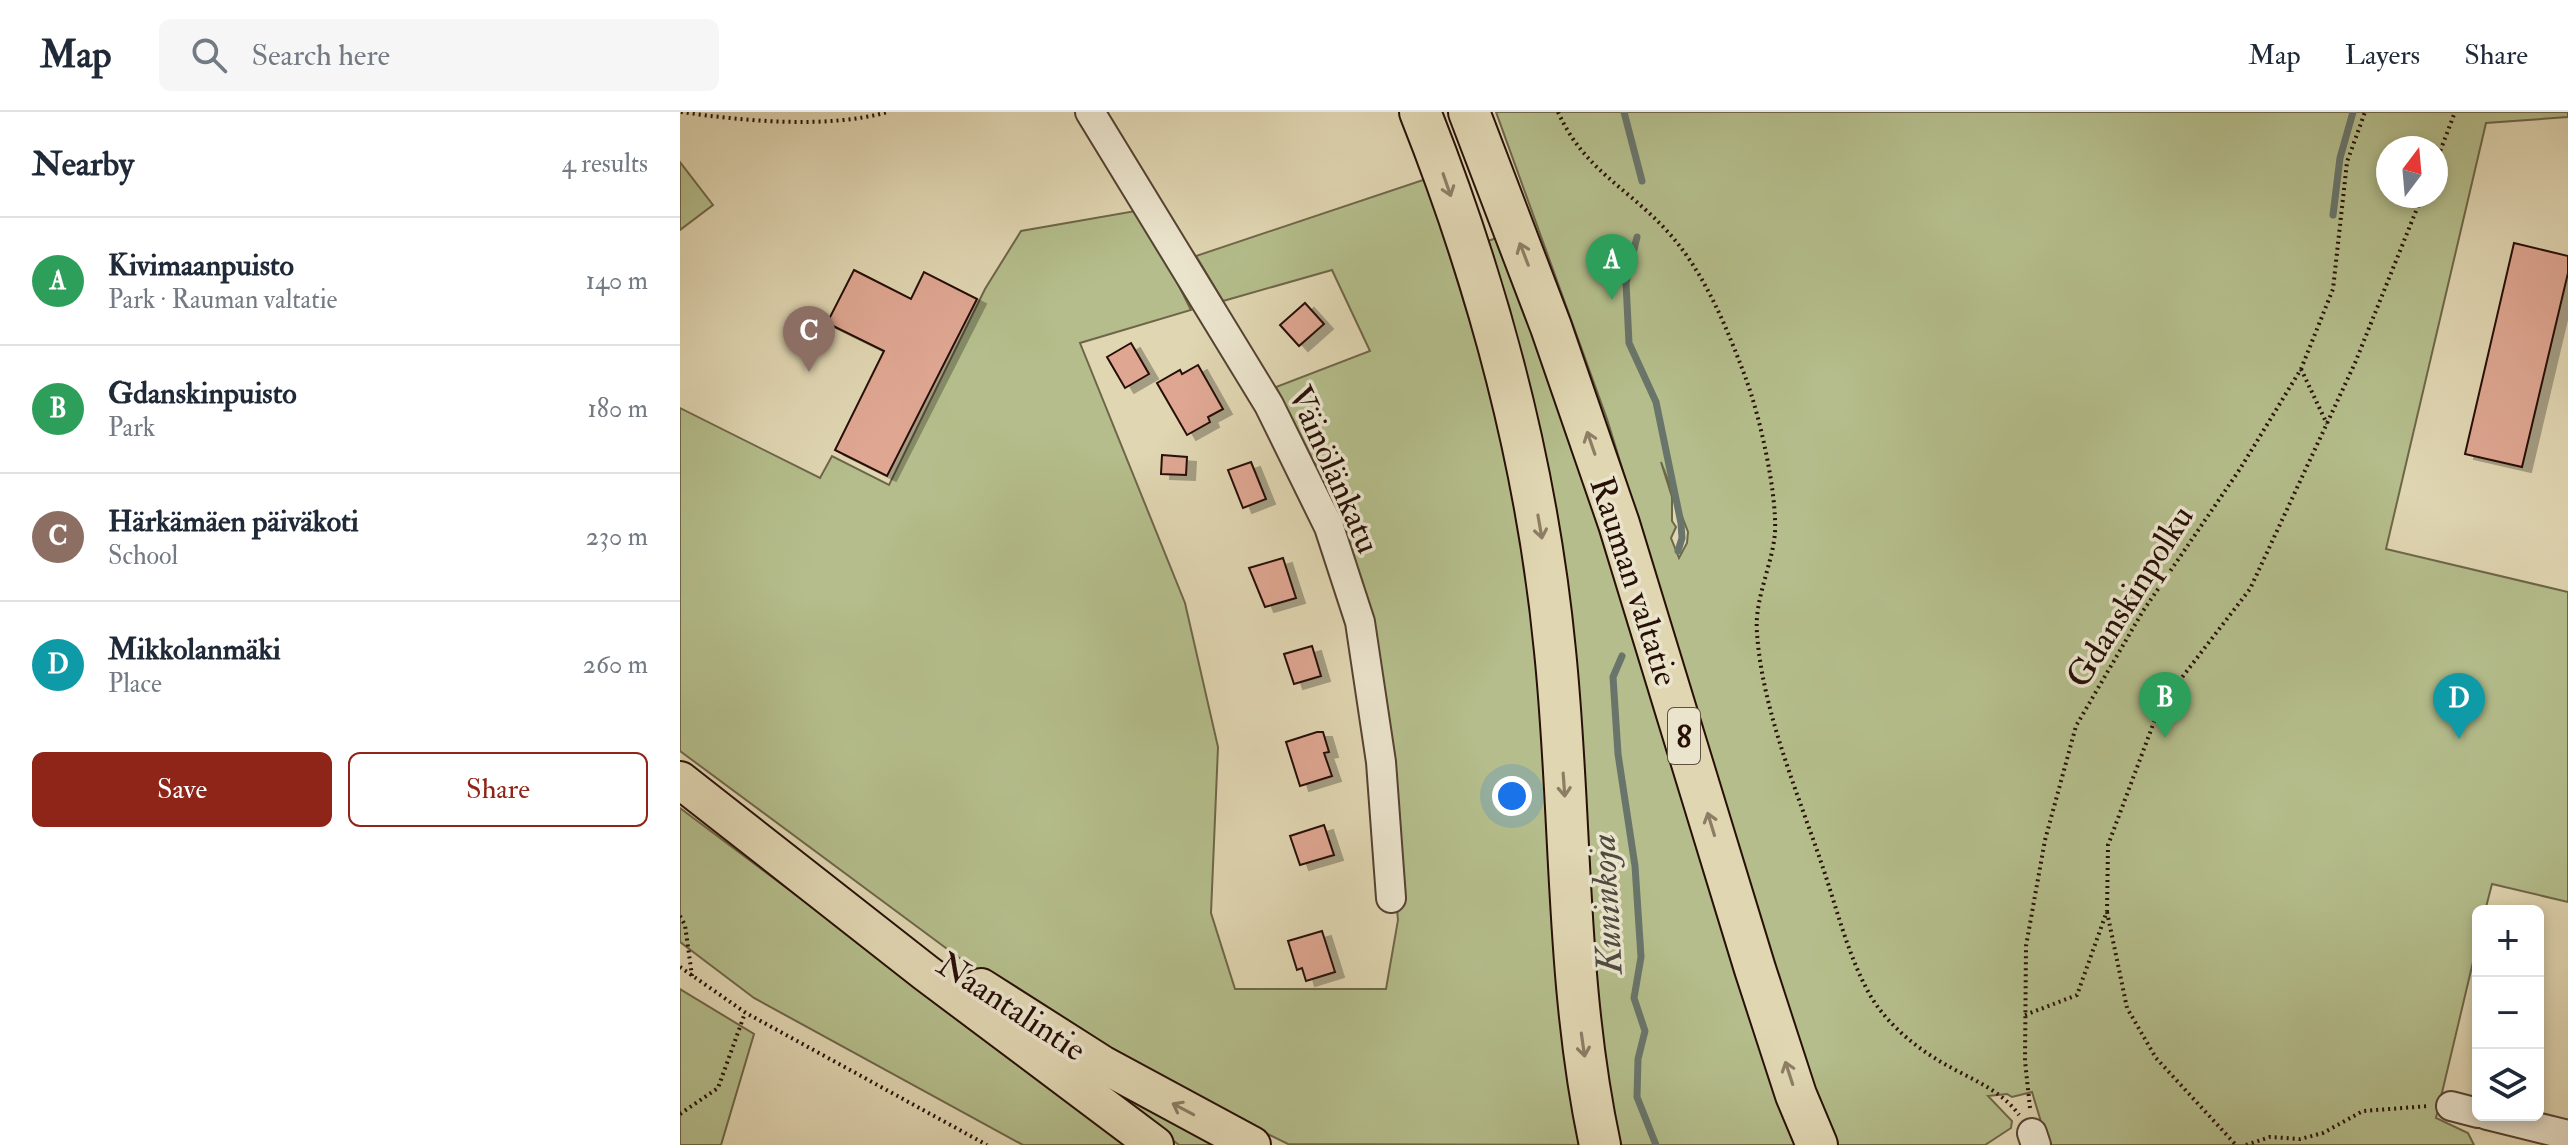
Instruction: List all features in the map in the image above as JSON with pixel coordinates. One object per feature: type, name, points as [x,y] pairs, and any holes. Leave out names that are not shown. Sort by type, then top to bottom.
[{"type":"highway","name":"Rauman valtatie","points":[[1420,112],[1491,315],[1513,395],[1545,559],[1556,654],[1579,1019],[1600,1145]]},
{"type":"highway","name":"Rauman valtatie","points":[[1469,112],[1551,327],[1619,524],[1760,983],[1796,1095],[1817,1145]]},
{"type":"main road","name":"Naantalintie","points":[[680,780],[926,973],[1155,1145]]},
{"type":"main road","name":"Naantalintie","points":[[779,855],[1090,1057],[1252,1145]]},
{"type":"street","name":"Väinölänkatu","points":[[1090,112],[1269,405],[1329,527],[1360,622],[1381,762],[1391,898]]},
{"type":"street","points":[[2490,1121],[2568,1135]]},
{"type":"path","points":[[681,112],[813,121],[855,120],[888,112]]},
{"type":"path","points":[[1558,112],[1569,137],[1587,160],[1657,221],[1679,245],[1720,316],[1748,383],[1772,488],[1775,531],[1756,630],[1759,655],[1782,748],[1845,936],[1871,997],[1903,1035],[2010,1103],[2034,1139]]},
{"type":"path","name":"Gdanskinpolku","points":[[2034,1139],[2025,1015],[2026,946],[2045,840],[2076,726],[2143,611],[2240,469],[2301,369],[2333,289],[2347,162],[2365,112]]},
{"type":"path","points":[[2446,136],[2455,112]]},
{"type":"path","points":[[2236,1145],[2156,1058],[2127,1008],[2107,911],[2108,845],[2160,706],[2250,589],[2327,424],[2417,208]]},
{"type":"path","points":[[2301,369],[2327,424]]},
{"type":"path","points":[[2025,1015],[2077,995],[2107,911]]},
{"type":"path","points":[[680,916],[685,925],[692,976]]},
{"type":"path","points":[[680,967],[746,1013],[987,1145]]},
{"type":"path","points":[[680,1114],[718,1088],[746,1013]]},
{"type":"path","points":[[2246,1145],[2270,1137],[2300,1139],[2323,1133],[2363,1111],[2472,1119]]},
{"type":"green space","points":[[1496,112],[2568,112],[2568,117],[2486,123],[2386,549],[2568,592],[2568,902],[2492,884],[2487,905],[2472,905],[2472,966],[2436,1118],[2468,1133],[2474,1145],[2048,1145],[2032,1092],[2012,1097],[2007,1094],[1988,1096],[2012,1121],[2011,1128],[1985,1145],[1835,1145],[1818,1104],[1607,419]],"holes":[[[1661,462],[1688,532],[1687,543],[1679,558],[1671,538],[1676,527],[1672,521],[1672,497]]]},
{"type":"green space","points":[[680,162],[713,205],[680,230]]},
{"type":"green space","points":[[1426,179],[1500,419],[1528,543],[1585,1145],[1288,1144],[1194,1098],[958,957],[680,751],[680,408],[820,478],[832,456],[889,485],[985,289],[1021,231],[1141,210],[1191,310],[1080,343],[1185,603],[1218,747],[1211,913],[1235,989],[1386,989],[1398,920],[1369,619],[1325,484],[1276,387],[1370,351],[1332,270],[1223,301],[1196,256]]},
{"type":"green space","points":[[1502,236],[1563,412],[1797,1145],[1615,1145],[1606,1103],[1589,878],[1515,334],[1488,241]]},
{"type":"green space","points":[[680,808],[1130,1145],[1023,1145],[754,998],[680,942]]},
{"type":"green space","points":[[680,989],[754,1034],[721,1145],[680,1145]]},
{"type":"green space","points":[[1089,1075],[1222,1145],[1179,1145]]},
{"type":"building","points":[[2514,243],[2568,256],[2568,273],[2522,467],[2465,454]]},
{"type":"building","points":[[854,270],[911,299],[924,272],[977,299],[887,476],[835,450],[884,351],[827,323]]},
{"type":"building","points":[[1305,303],[1324,324],[1299,346],[1280,325]]},
{"type":"building","points":[[1131,343],[1149,374],[1125,388],[1107,357]]},
{"type":"building","points":[[1198,365],[1223,409],[1208,417],[1210,422],[1187,435],[1157,383],[1180,370],[1182,374]]},
{"type":"building","points":[[1162,455],[1187,457],[1186,475],[1161,474]]},
{"type":"building","points":[[1251,462],[1266,499],[1243,508],[1228,470]]},
{"type":"building","points":[[1283,558],[1296,598],[1265,607],[1249,568]]},
{"type":"building","points":[[1312,646],[1321,676],[1294,684],[1284,654]]},
{"type":"building","points":[[1323,732],[1329,752],[1324,753],[1332,776],[1300,786],[1286,742]]},
{"type":"building","points":[[1324,825],[1334,855],[1300,865],[1290,836]]},
{"type":"building","points":[[1322,931],[1335,972],[1306,981],[1302,968],[1297,970],[1288,941]]},
{"type":"waterway","name":"Kuninkoja","points":[[1624,112],[1642,181]]},
{"type":"waterway","points":[[2333,215],[2340,158],[2353,112]]},
{"type":"waterway","name":"Kuninkoja","points":[[1637,237],[1626,283],[1629,343],[1656,402],[1681,523],[1682,538],[1678,551]]},
{"type":"waterway","name":"Kuninkoja","points":[[1622,656],[1613,677],[1618,754],[1635,866],[1641,957],[1634,998],[1645,1031],[1638,1059],[1637,1097],[1656,1145]]},
{"type":"place","name":"Kivimaanpuisto","points":[[1612,300]]},
{"type":"place","name":"Härkämäen päiväkoti","points":[[809,372]]},
{"type":"place","name":"Gdanskinpuisto","points":[[2165,738]]},
{"type":"place","name":"Mikkolanmäki","points":[[2459,739]]}]
